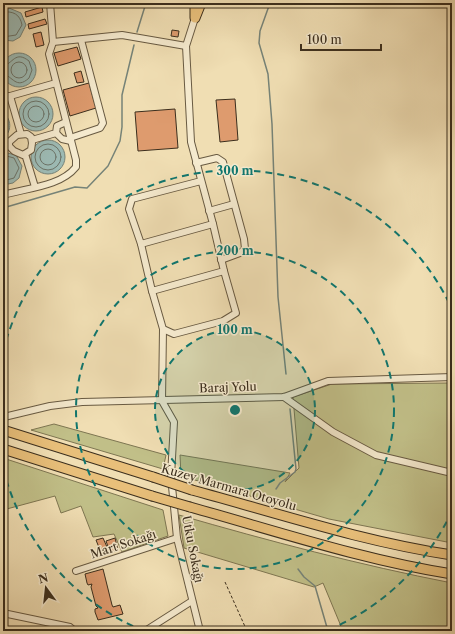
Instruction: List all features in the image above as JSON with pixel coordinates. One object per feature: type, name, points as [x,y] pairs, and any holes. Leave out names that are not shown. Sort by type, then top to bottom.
[{"type":"highway","points":[[195,3],[195,18]]},
{"type":"highway","points":[[195,18],[201,3]]},
{"type":"highway","name":"Kuzey Marmara Otoyolu","points":[[3,430],[192,490],[361,535],[425,551],[452,555]]},
{"type":"highway","points":[[3,449],[190,507],[354,552],[424,569],[452,574]]},
{"type":"street","points":[[3,195],[61,179],[70,174],[76,168],[66,122],[48,54],[53,42],[50,3]]},
{"type":"street","points":[[163,329],[174,334],[223,321],[236,313],[191,142],[186,46],[195,18]]},
{"type":"street","points":[[53,42],[122,35],[186,46]]},
{"type":"street","points":[[56,132],[62,139],[70,139],[100,128],[103,123],[82,40]]},
{"type":"street","points":[[21,134],[6,97],[56,83]]},
{"type":"street","points":[[56,132],[57,126],[66,122]]},
{"type":"street","points":[[32,140],[56,132]]},
{"type":"street","points":[[21,134],[27,134],[32,140],[31,150],[22,155],[6,146],[12,138],[21,134]]},
{"type":"street","points":[[26,154],[35,187]]},
{"type":"street","points":[[196,163],[218,158],[223,162],[234,204],[245,249],[221,260]]},
{"type":"street","points":[[162,401],[163,329],[129,209],[132,199],[201,181]]},
{"type":"street","points":[[209,211],[234,204]]},
{"type":"street","points":[[140,244],[213,224]]},
{"type":"street","points":[[152,291],[224,272]]},
{"type":"street","name":"Baraj Yolu","points":[[4,417],[50,406],[82,402],[284,397],[328,381],[452,376]]},
{"type":"street","points":[[284,397],[333,432],[376,455],[452,473]]},
{"type":"street","name":"Utku Sokağı","points":[[162,401],[174,422],[171,476],[177,538],[200,631]]},
{"type":"street","name":"Mart Sokağı","points":[[76,571],[177,538]]},
{"type":"street","points":[[147,631],[192,601]]},
{"type":"street","points":[[3,613],[70,627],[75,631]]},
{"type":"path","points":[[225,582],[247,631]]},
{"type":"shaded area","points":[[452,383],[452,543],[329,519],[181,476],[180,455],[290,473],[285,482],[299,468],[293,397],[332,384]]},
{"type":"shaded area","points":[[54,424],[166,455],[163,469],[31,430]]},
{"type":"shaded area","points":[[3,458],[163,510],[168,536],[122,552],[114,534],[93,537],[81,506],[61,513],[55,496],[3,510]]},
{"type":"shaded area","points":[[179,515],[315,552],[452,583],[452,631],[343,631],[323,583],[314,587],[184,548]]},
{"type":"water","points":[[9,8],[21,13],[26,25],[20,37],[13,41],[3,40],[3,9]]},
{"type":"water","points":[[19,53],[31,58],[36,70],[31,82],[19,87],[7,82],[2,70],[7,58]]},
{"type":"water","points":[[36,97],[42,98],[48,102],[52,108],[52,120],[48,126],[42,130],[36,131],[30,130],[24,126],[20,120],[19,114],[20,108],[24,102],[30,98]]},
{"type":"water","points":[[3,112],[8,118],[10,126],[8,133],[3,139]]},
{"type":"water","points":[[48,140],[60,145],[65,157],[60,169],[48,174],[36,169],[31,157],[36,145]]},
{"type":"water","points":[[3,152],[16,155],[22,166],[19,178],[13,183],[3,185]]},
{"type":"building","points":[[42,7],[43,12],[26,17],[25,12]]},
{"type":"building","points":[[45,19],[47,24],[29,29],[28,24]]},
{"type":"building","points":[[172,30],[179,31],[178,37],[171,36]]},
{"type":"building","points":[[41,32],[44,45],[36,47],[33,34]]},
{"type":"building","points":[[77,47],[81,59],[58,66],[54,53]]},
{"type":"building","points":[[81,71],[84,82],[77,83],[74,73]]},
{"type":"building","points":[[89,83],[96,108],[70,116],[63,90]]},
{"type":"building","points":[[235,99],[238,140],[220,142],[216,100]]},
{"type":"building","points":[[175,109],[178,148],[138,151],[135,112]]},
{"type":"building","points":[[103,538],[107,547],[100,550],[96,540]]},
{"type":"building","points":[[115,538],[118,550],[110,552],[106,541]]},
{"type":"building","points":[[103,569],[112,605],[113,607],[120,605],[123,614],[98,620],[95,609],[98,608],[96,606],[91,587],[92,584],[88,585],[85,574]]},
{"type":"waterway","points":[[137,32],[146,3]]},
{"type":"waterway","points":[[270,3],[260,31],[259,43],[268,74],[272,124],[278,297],[286,374]]},
{"type":"waterway","points":[[3,208],[75,187],[87,188],[108,166],[120,141],[122,127],[122,95],[134,45]]},
{"type":"waterway","points":[[276,489],[280,483],[295,472],[296,469],[290,409]]},
{"type":"waterway","points":[[298,569],[304,577],[315,586],[328,631]]}]
